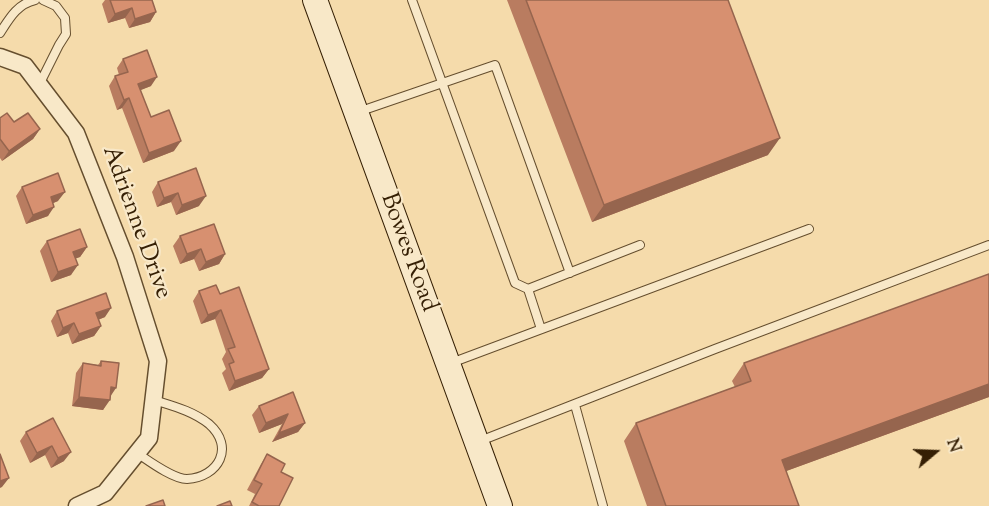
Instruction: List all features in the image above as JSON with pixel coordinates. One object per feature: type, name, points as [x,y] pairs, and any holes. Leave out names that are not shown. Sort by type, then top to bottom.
[{"type":"main road","name":"Bowes Road","points":[[315,0],[500,506]]},
{"type":"street","name":"Adrienne Drive","points":[[0,57],[25,66],[76,133],[125,256],[158,361],[149,438],[137,453]]},
{"type":"street","points":[[77,506],[105,493],[137,453]]},
{"type":"lane","points":[[0,33],[11,16],[25,2],[35,0]]},
{"type":"lane","points":[[39,85],[66,34],[65,18],[56,6],[43,0]]},
{"type":"lane","points":[[412,0],[515,283],[528,289],[640,245]]},
{"type":"lane","points":[[355,113],[495,65],[570,273]]},
{"type":"lane","points":[[447,364],[809,229]]},
{"type":"lane","points":[[477,442],[989,245]]},
{"type":"lane","points":[[528,289],[541,329]]},
{"type":"lane","points":[[137,453],[164,471],[185,479],[210,473],[221,458],[222,442],[212,426],[196,415],[154,400]]},
{"type":"lane","points":[[575,405],[603,506]]},
{"type":"building","points":[[110,0],[152,0],[156,12],[135,19],[132,8],[115,14]]},
{"type":"building","points":[[526,0],[728,0],[780,138],[604,205]]},
{"type":"building","points":[[147,50],[157,77],[138,84],[151,117],[169,110],[181,141],[149,153],[129,98],[124,100],[115,76],[128,72],[123,59]]},
{"type":"building","points":[[7,113],[14,122],[28,113],[40,129],[9,151],[0,139],[0,118]]},
{"type":"building","points":[[196,168],[206,196],[182,205],[178,193],[164,198],[158,182]]},
{"type":"building","points":[[58,173],[65,192],[51,197],[54,207],[33,215],[22,187]]},
{"type":"building","points":[[214,224],[225,254],[206,262],[201,249],[187,254],[180,236]]},
{"type":"building","points":[[80,229],[87,247],[73,252],[78,265],[58,272],[47,241]]},
{"type":"building","points":[[989,274],[989,384],[782,460],[799,506],[666,506],[636,423],[751,381],[744,363]]},
{"type":"building","points":[[216,285],[220,294],[239,287],[269,369],[235,381],[229,364],[234,362],[228,349],[235,347],[221,310],[208,315],[199,291]]},
{"type":"building","points":[[106,293],[111,308],[96,313],[101,326],[79,334],[74,323],[63,328],[57,311]]},
{"type":"building","points":[[101,361],[119,363],[116,388],[111,387],[110,400],[79,397],[83,363],[101,366]]},
{"type":"building","points":[[293,392],[305,423],[279,433],[288,414],[266,423],[259,406]]},
{"type":"building","points":[[53,418],[71,452],[58,458],[52,446],[37,453],[26,432]]},
{"type":"building","points":[[0,454],[9,478],[0,481]]},
{"type":"building","points":[[267,454],[285,464],[281,472],[293,478],[279,506],[259,506],[252,502],[262,484],[254,480]]},
{"type":"building","points":[[163,500],[165,506],[146,506]]},
{"type":"building","points":[[230,501],[232,506],[217,506]]}]
